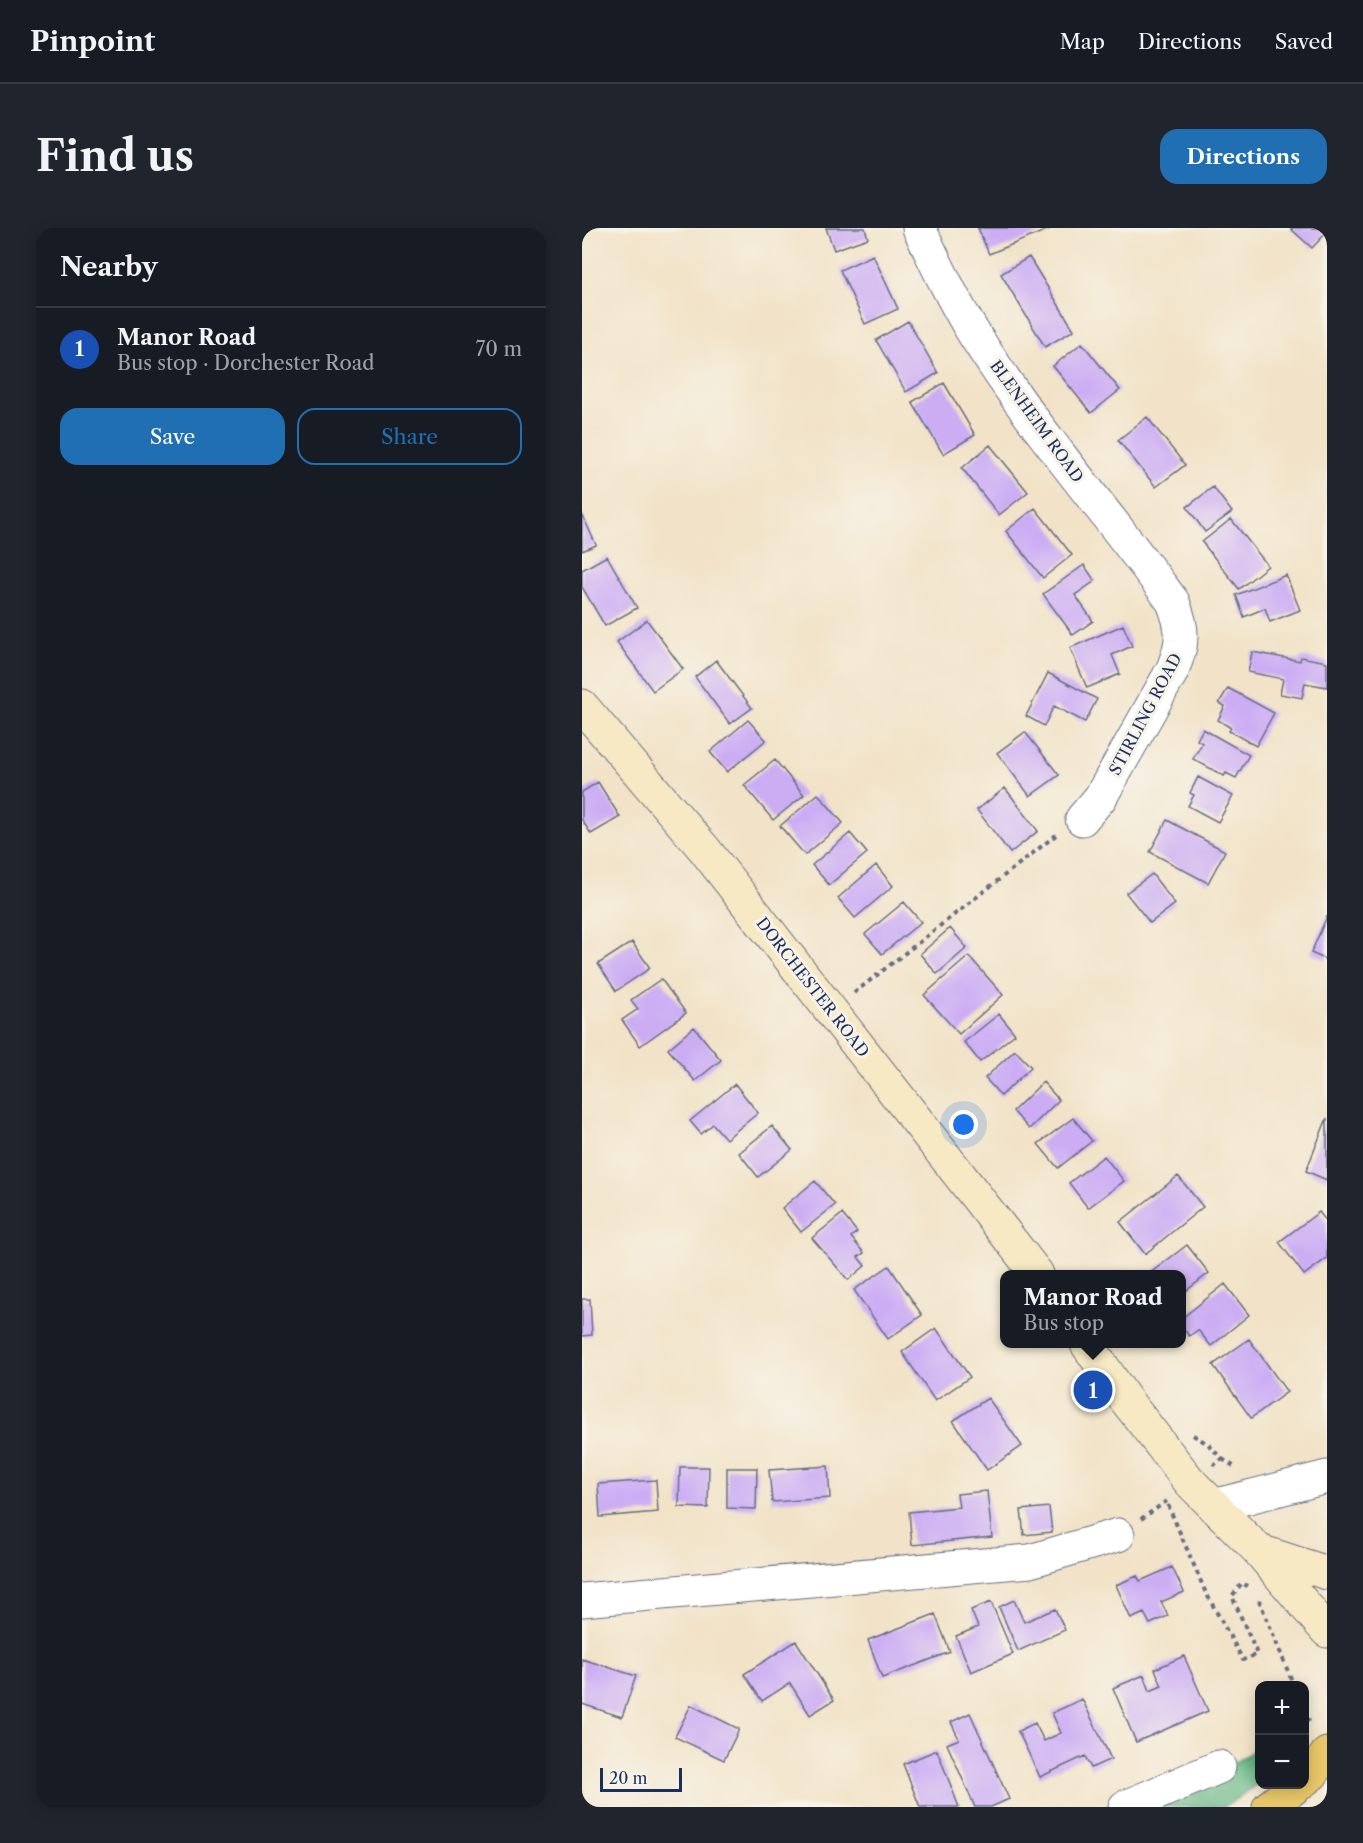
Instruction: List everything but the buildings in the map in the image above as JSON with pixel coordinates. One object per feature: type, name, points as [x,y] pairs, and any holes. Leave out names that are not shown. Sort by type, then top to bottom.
[{"type":"highway","points":[[1309,1776],[1327,1754]]},
{"type":"highway","points":[[1269,1807],[1294,1789]]},
{"type":"main road","name":"DORCHESTER ROAD","points":[[582,706],[705,850],[1033,1270]]},
{"type":"main road","points":[[1090,1348],[1125,1398],[1178,1492],[1213,1506],[1259,1551],[1327,1631]]},
{"type":"main road","points":[[1259,1551],[1327,1573]]},
{"type":"street","name":"BLENHEIM ROAD","points":[[919,228],[973,333],[1029,412],[1173,602]]},
{"type":"street","name":"STIRLING ROAD","points":[[1069,827],[1100,798],[1172,671],[1180,650],[1182,633],[1173,602]]},
{"type":"street","points":[[1213,1506],[1327,1477]]},
{"type":"street","points":[[582,1600],[1030,1561],[1118,1535]]},
{"type":"street","points":[[1125,1807],[1219,1767]]},
{"type":"path","points":[[851,995],[1069,827]]},
{"type":"path","points":[[1118,1535],[1178,1492],[1204,1591],[1243,1660],[1257,1654],[1232,1596],[1242,1583],[1249,1588]]},
{"type":"path","points":[[1256,1593],[1292,1681]]},
{"type":"green space","points":[[1255,1750],[1255,1786],[1224,1807],[1142,1807],[1222,1771]]},
{"type":"place","name":"Manor Road","points":[[1093,1390]]}]
